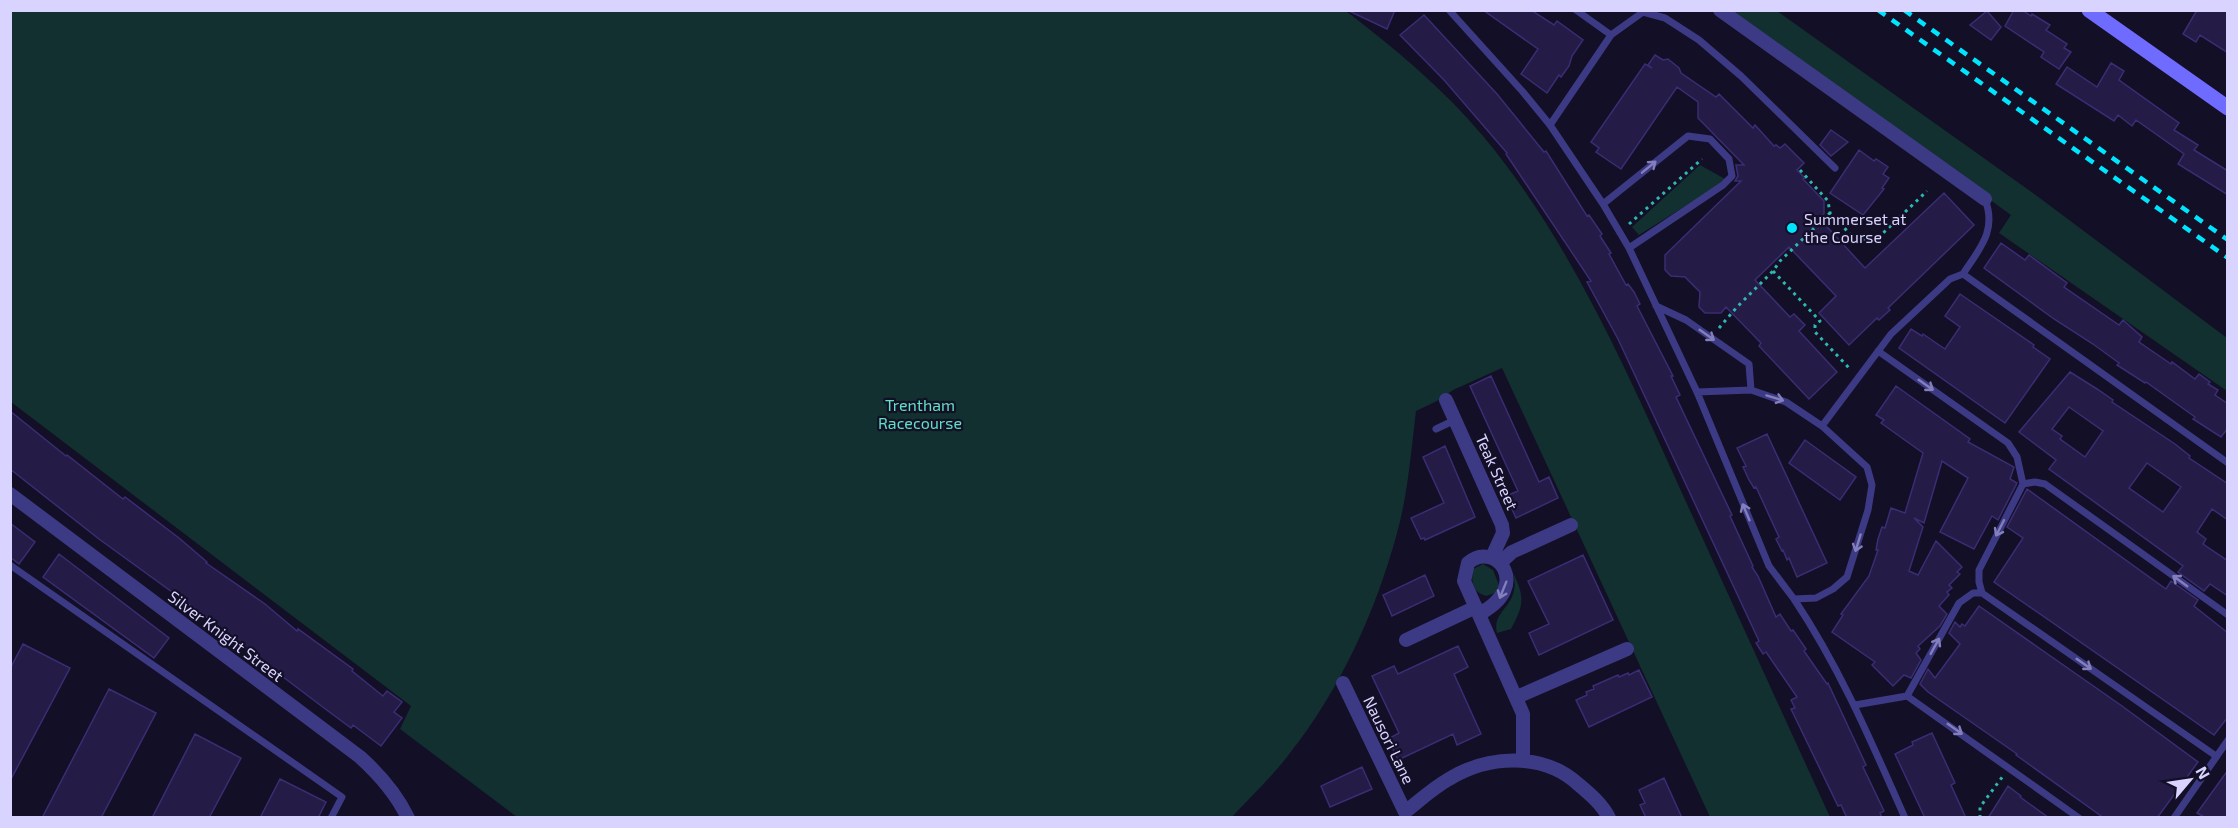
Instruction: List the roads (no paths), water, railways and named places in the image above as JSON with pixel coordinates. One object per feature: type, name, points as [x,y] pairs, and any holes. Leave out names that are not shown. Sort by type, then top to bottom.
[{"type":"street","points":[[1720,10],[1985,199]]},
{"type":"street","points":[[2089,10],[2228,108]]},
{"type":"street","name":"Teak Street","points":[[1406,640],[1493,606],[1507,583],[1506,574],[1496,560],[1503,533],[1502,525],[1446,400]]},
{"type":"street","name":"Silver Knight Street","points":[[10,494],[360,757],[391,788],[408,818]]},
{"type":"street","points":[[1571,525],[1496,560],[1487,555],[1476,557],[1468,563],[1464,581],[1523,714],[1525,725],[1523,760],[1569,775],[1596,800],[1609,818]]},
{"type":"street","points":[[1517,697],[1627,649]]},
{"type":"street","name":"Nausori Lane","points":[[1343,683],[1405,812],[1450,778],[1469,769],[1497,762],[1523,760]]},
{"type":"lane","points":[[1449,10],[1550,125],[1603,204],[1629,248],[1697,392],[1769,566],[1821,640],[1855,705],[1905,818]]},
{"type":"lane","points":[[1576,10],[1611,35]]},
{"type":"lane","points":[[1550,125],[1611,35],[1643,11],[1665,18],[1699,40],[1742,76],[1835,168]]},
{"type":"lane","points":[[1603,204],[1688,136],[1710,139],[1729,159],[1732,176],[1629,248]]},
{"type":"lane","points":[[1822,426],[1891,333],[1950,279],[1963,274],[1988,233],[1990,210],[1985,199]]},
{"type":"lane","points":[[1963,274],[2228,464]]},
{"type":"lane","points":[[1656,306],[1686,320],[1749,364],[1751,390]]},
{"type":"lane","points":[[1878,351],[2008,443],[2017,457],[2022,470],[2023,484],[1979,570],[1978,582],[1982,593]]},
{"type":"lane","points":[[1697,392],[1751,390],[1786,402],[1822,426],[1867,467],[1872,485],[1868,510],[1847,577],[1833,589],[1816,598],[1794,599]]},
{"type":"lane","points":[[1436,429],[1455,420]]},
{"type":"lane","points":[[2023,484],[2035,482],[2045,484],[2228,615]]},
{"type":"lane","points":[[10,565],[342,797],[331,818]]},
{"type":"lane","points":[[1908,696],[1959,603],[1973,593],[1982,593],[2216,756]]},
{"type":"lane","points":[[1855,705],[1908,696],[2079,818]]},
{"type":"lane","points":[[2174,818],[2228,740]]},
{"type":"railway","points":[[1878,10],[2228,258]]},
{"type":"railway","points":[[1904,10],[2228,240]]},
{"type":"place","name":"Summerset at the Course","points":[[1792,228]]},
{"type":"park label","name":"Trentham Racecourse","points":[[920,414]]}]
